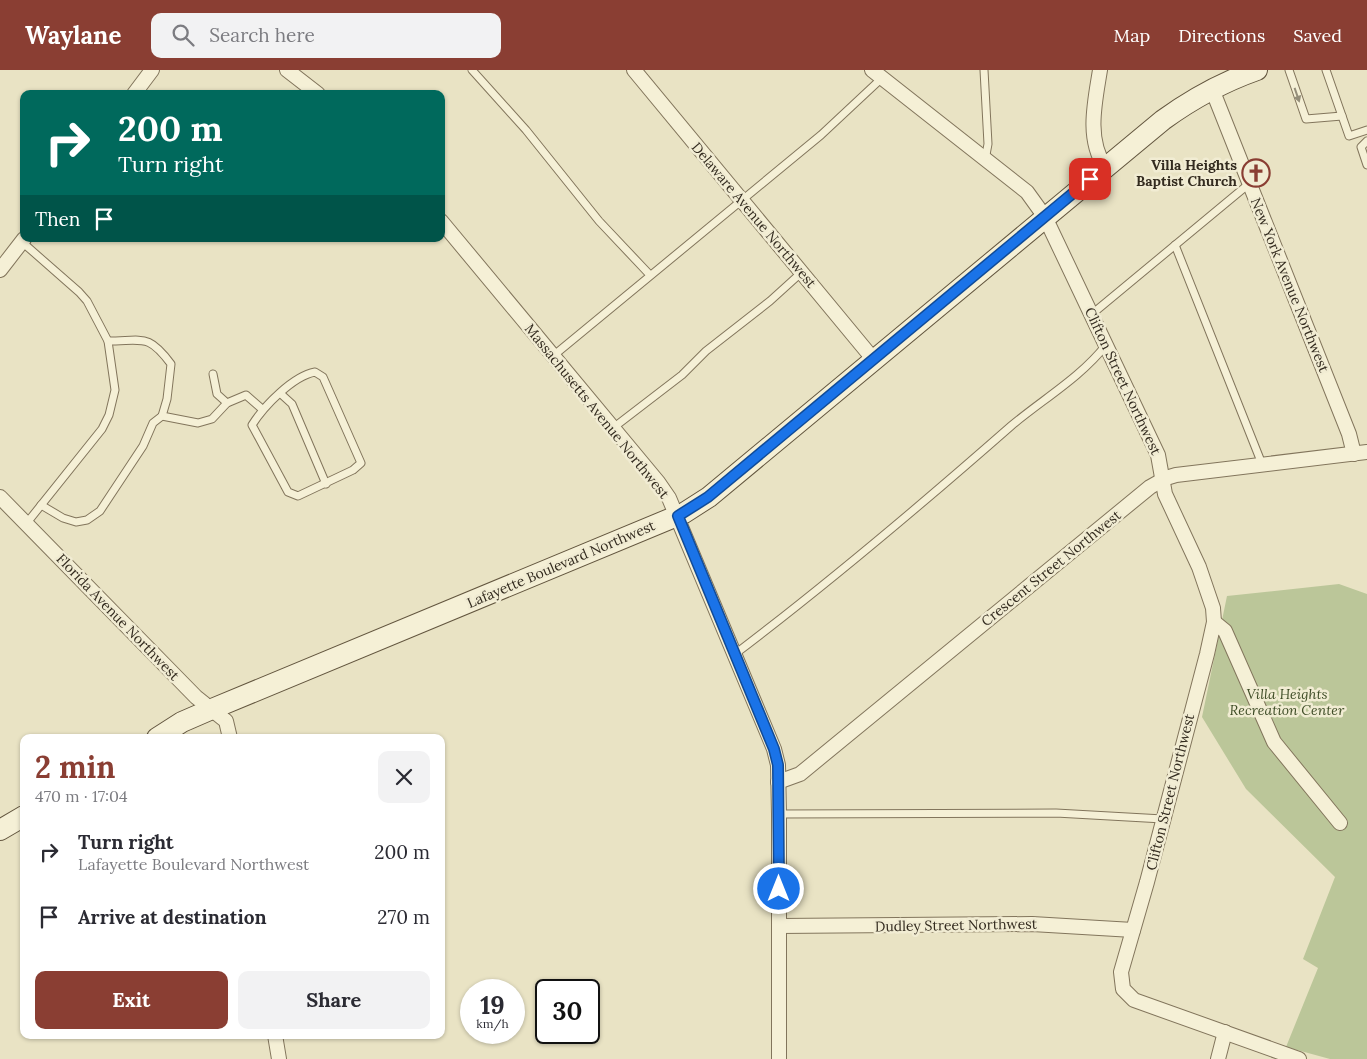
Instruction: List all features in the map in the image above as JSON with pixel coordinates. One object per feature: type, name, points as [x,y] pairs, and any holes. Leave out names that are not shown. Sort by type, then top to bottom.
[{"type":"main road","name":"Lafayette Boulevard Northwest","points":[[163,734],[182,722],[212,709],[678,516],[708,497],[1162,120],[1186,103],[1212,89],[1257,70]]},
{"type":"main road","points":[[0,830],[20,818]]},
{"type":"street","points":[[137,90],[152,70]]},
{"type":"street","points":[[287,70],[313,90]]},
{"type":"street","name":"Delaware Avenue Northwest","points":[[634,70],[874,360]]},
{"type":"street","points":[[1100,70],[1094,145],[1098,157],[1105,167]]},
{"type":"street","name":"Clifton Street Northwest","points":[[877,74],[1027,192],[1045,217],[1158,455],[1166,494],[1210,597],[1214,622],[1121,972],[1123,989],[1134,1000],[1299,1059]]},
{"type":"street","name":"New York Avenue Northwest","points":[[1212,89],[1349,434],[1360,453]]},
{"type":"street","name":"Massachusetts Avenue Northwest","points":[[445,226],[670,498],[774,749],[778,765],[779,814],[779,1059]]},
{"type":"street","points":[[0,270],[21,242]]},
{"type":"street","name":"Crescent Street Northwest","points":[[778,782],[800,774],[1051,567],[1150,487],[1162,480],[1176,475],[1360,453]]},
{"type":"street","name":"Florida Avenue Northwest","points":[[0,497],[196,697],[226,721],[229,734]]},
{"type":"street","points":[[1214,622],[1225,631],[1274,742],[1340,823]]},
{"type":"street","name":"Dudley Street Northwest","points":[[779,926],[1032,924],[1133,930]]},
{"type":"street","points":[[1218,1059],[1225,1032]]},
{"type":"street","points":[[276,1039],[279,1059]]},
{"type":"lane","points":[[472,70],[526,130],[599,221],[650,275]]},
{"type":"lane","points":[[984,70],[988,144],[985,160]]},
{"type":"lane","points":[[1289,70],[1306,119],[1342,116]]},
{"type":"lane","points":[[1326,70],[1349,136],[1367,130]]},
{"type":"lane","points":[[553,356],[821,135],[877,74]]},
{"type":"lane","points":[[1367,141],[1362,147],[1367,165]]},
{"type":"lane","points":[[1092,314],[1250,183]]},
{"type":"lane","points":[[25,242],[87,301],[108,341],[115,390],[110,415],[102,429],[26,524]]},
{"type":"lane","points":[[1176,245],[1262,464]]},
{"type":"lane","points":[[614,428],[682,376],[706,351],[770,301],[802,272]]},
{"type":"lane","points":[[41,505],[63,518],[76,522],[87,520],[100,511],[143,446],[153,423],[162,416],[167,399],[171,364],[160,349],[143,339],[108,341]]},
{"type":"lane","points":[[735,654],[785,616],[953,477],[1018,420],[1081,373],[1106,345]]},
{"type":"lane","points":[[315,372],[323,376],[362,463],[353,470],[326,484],[298,496],[288,492],[252,425],[262,409],[281,394],[304,374],[315,372]]},
{"type":"lane","points":[[213,374],[217,394],[227,403]]},
{"type":"lane","points":[[281,394],[292,404],[326,484]]},
{"type":"lane","points":[[162,416],[198,423],[212,419],[227,403],[246,395],[262,409]]},
{"type":"lane","points":[[779,814],[1056,813],[1163,819]]},
{"type":"green space","name":"Villa Heights Recreation Center","points":[[1339,584],[1367,594],[1367,1059],[1330,1059],[1286,1047],[1318,968],[1303,959],[1335,877],[1246,789],[1202,717],[1227,596]]},
{"type":"place","name":"Villa Heights Baptist Church","points":[[1256,173]]},
{"type":"route","points":[[779,889],[778,765],[774,749],[678,516],[708,497],[1090,179]]}]
